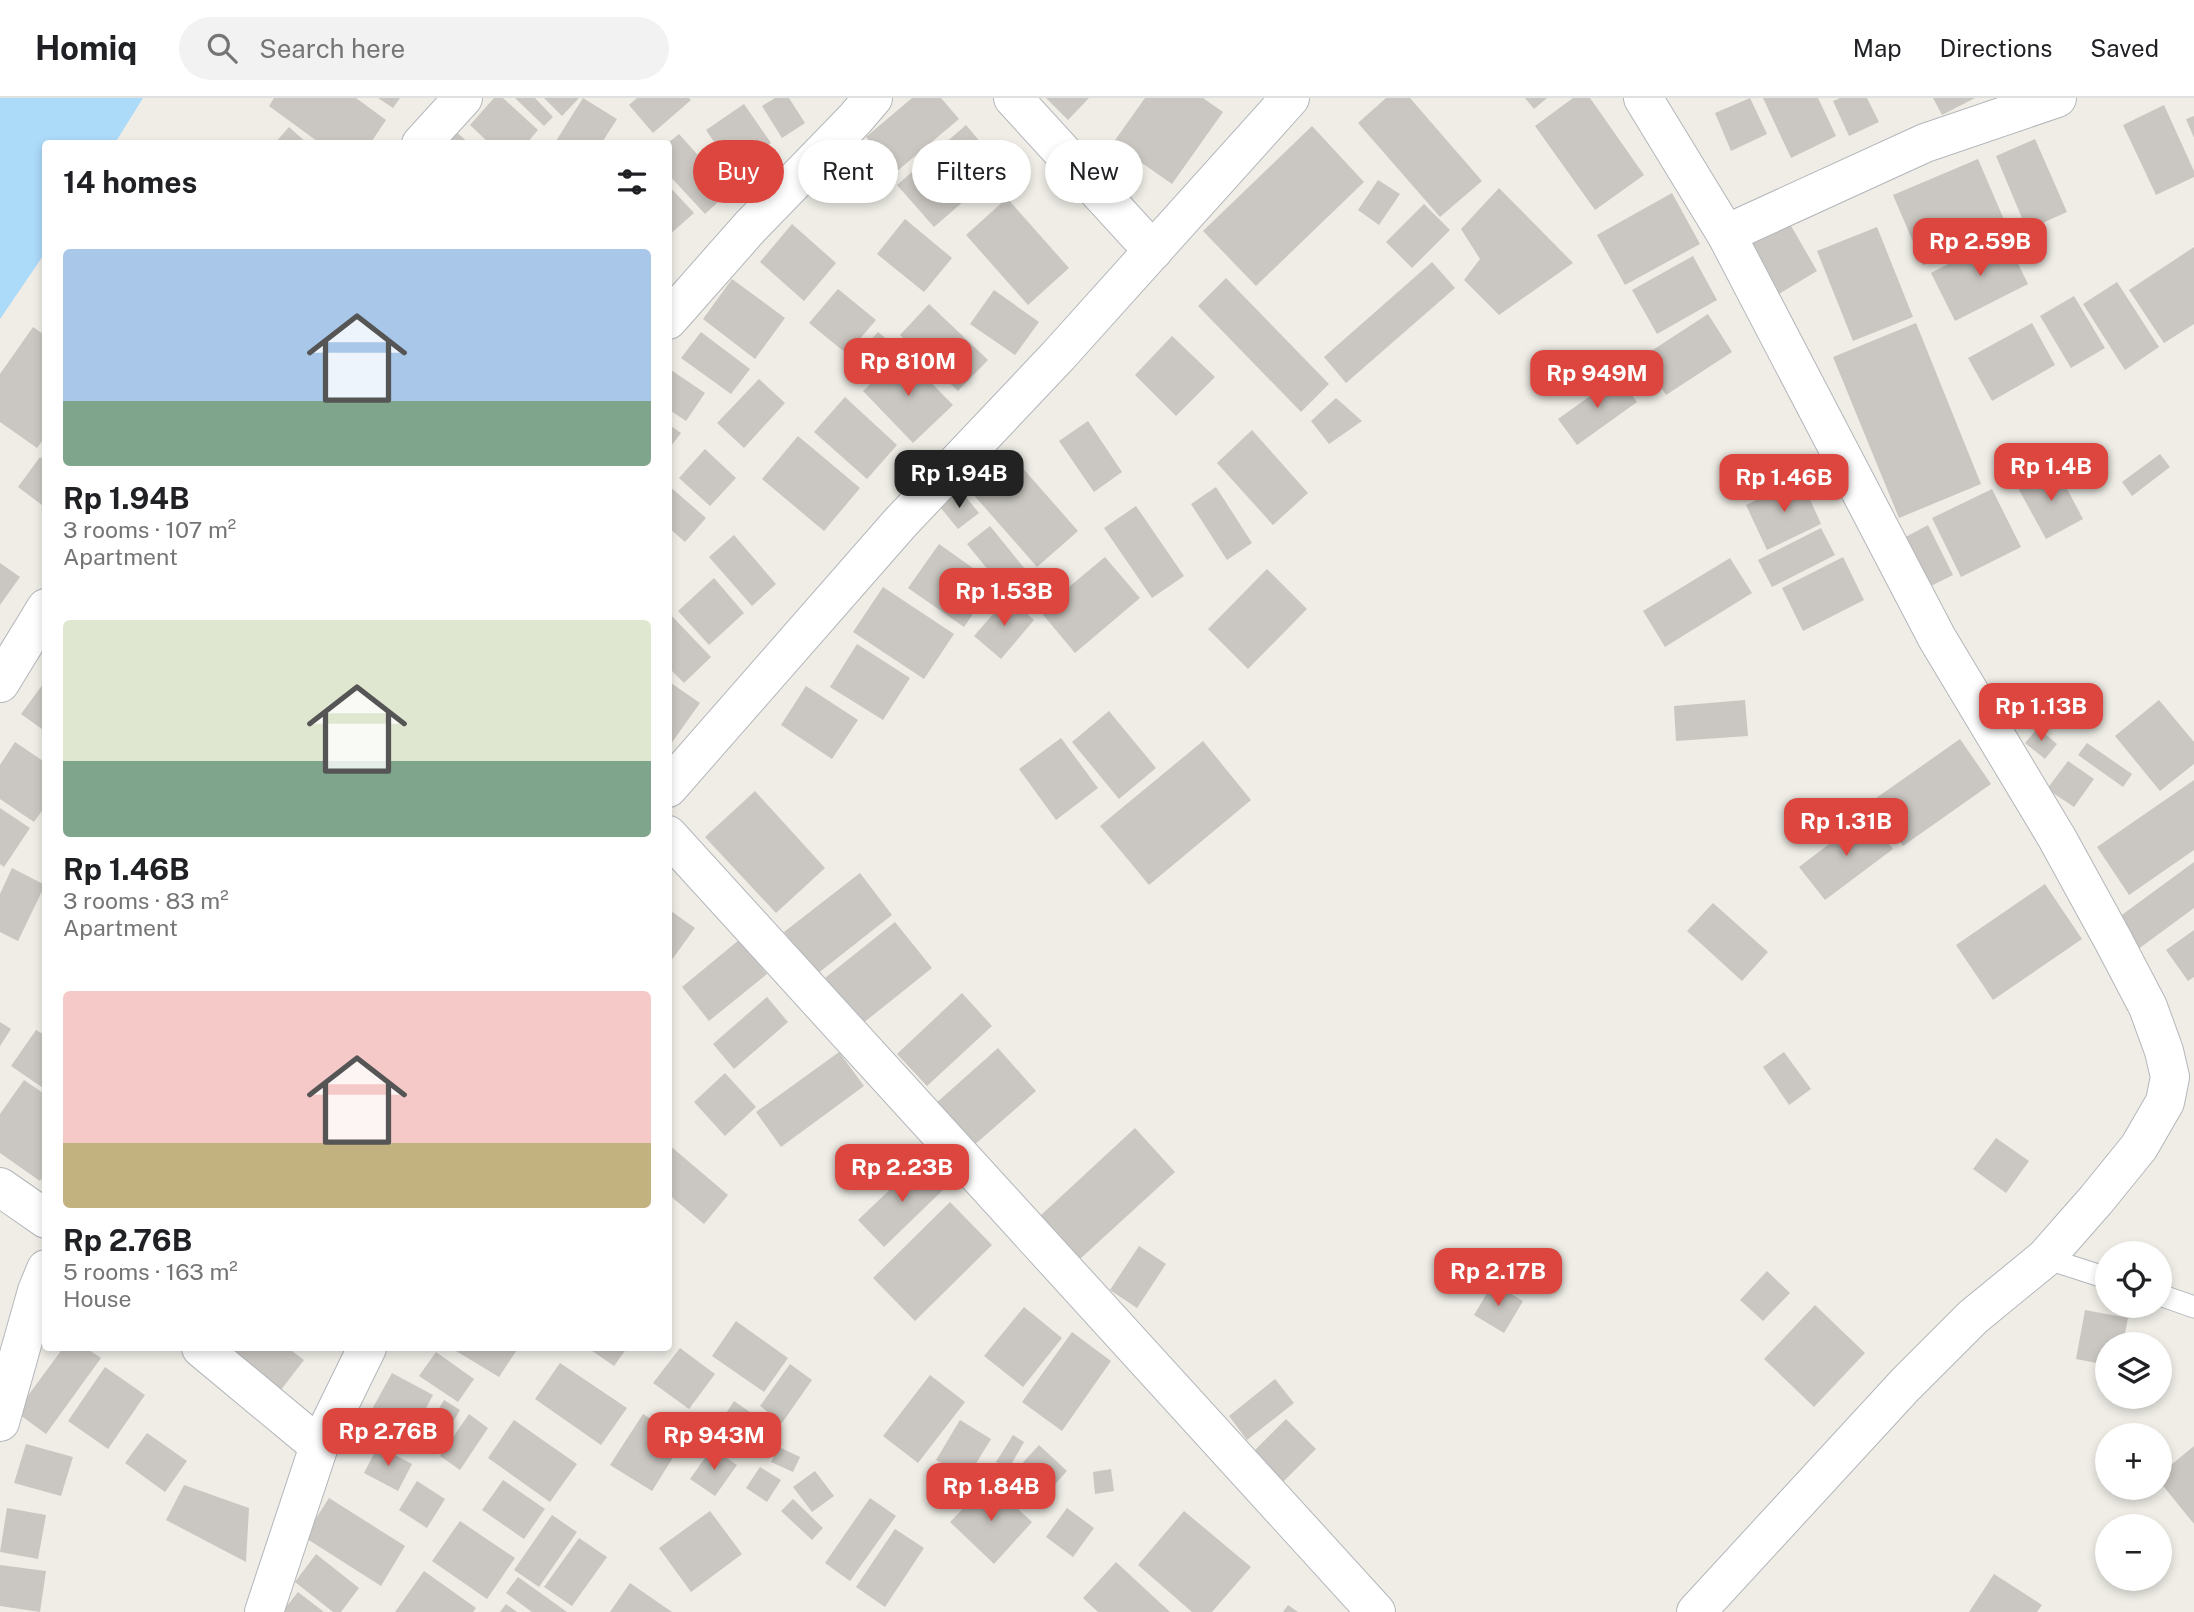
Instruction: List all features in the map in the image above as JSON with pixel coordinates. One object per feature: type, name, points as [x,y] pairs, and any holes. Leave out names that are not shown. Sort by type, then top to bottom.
[{"type":"street","points":[[425,140],[463,98]]},
{"type":"street","points":[[672,316],[750,228],[873,98]]},
{"type":"street","points":[[1013,98],[1153,251]]},
{"type":"street","points":[[672,784],[900,523],[1058,356],[1290,98]]},
{"type":"street","points":[[1643,98],[1726,234],[1937,638],[2057,838],[2148,1007],[2164,1051],[2182,1079],[2139,1147],[2045,1258],[1963,1326],[1896,1394],[1696,1612]]},
{"type":"street","points":[[1726,234],[1926,143],[2057,98]]},
{"type":"street","points":[[0,683],[42,615]]},
{"type":"street","points":[[672,839],[1376,1612]]},
{"type":"street","points":[[0,1187],[42,1216]]},
{"type":"street","points":[[0,1422],[42,1279]]},
{"type":"street","points":[[205,1351],[318,1446]]},
{"type":"street","points":[[264,1612],[318,1446],[366,1351]]},
{"type":"lane","points":[[2045,1258],[2095,1274]]},
{"type":"lane","points":[[2172,1299],[2194,1307]]},
{"type":"water","points":[[0,98],[143,98],[117,140],[42,140],[42,257],[0,319]]},
{"type":"building","points":[[274,98],[356,98],[386,120],[373,140],[316,140],[269,106]]},
{"type":"building","points":[[378,98],[400,98],[393,108]]},
{"type":"building","points":[[494,98],[503,98],[538,130],[529,140],[486,140],[470,125]]},
{"type":"building","points":[[515,98],[535,98],[553,117],[544,126]]},
{"type":"building","points":[[544,98],[579,98],[562,116]]},
{"type":"building","points":[[583,98],[617,119],[604,140],[557,140]]},
{"type":"building","points":[[637,98],[691,100],[653,133],[629,105]]},
{"type":"building","points":[[775,98],[789,98],[805,123],[782,138],[762,106]]},
{"type":"building","points":[[912,98],[941,98],[959,119],[934,140],[912,140],[912,159],[898,170],[898,140],[869,140],[866,137]]},
{"type":"building","points":[[1046,98],[1089,98],[1068,120]]},
{"type":"building","points":[[1145,98],[1203,98],[1223,112],[1172,184],[1143,164],[1143,140],[1115,140]]},
{"type":"building","points":[[1386,98],[1410,98],[1482,181],[1440,217],[1358,123]]},
{"type":"building","points":[[1525,98],[1547,98],[1534,109]]},
{"type":"building","points":[[1573,98],[1590,98],[1644,175],[1595,210],[1535,126]]},
{"type":"building","points":[[1750,98],[1767,134],[1731,151],[1715,113]]},
{"type":"building","points":[[1763,98],[1818,98],[1836,136],[1791,158]]},
{"type":"building","points":[[1840,98],[1867,98],[1879,122],[1849,136],[1833,101]]},
{"type":"building","points":[[1933,98],[1975,98],[1942,115]]},
{"type":"building","points":[[744,104],[769,140],[713,140],[706,130]]},
{"type":"building","points":[[2164,105],[2194,171],[2194,177],[2156,195],[2123,125]]},
{"type":"building","points":[[2194,116],[2194,138],[2186,119]]},
{"type":"building","points":[[966,125],[979,140],[949,140]]},
{"type":"building","points":[[1312,126],[1364,182],[1256,286],[1203,231]]},
{"type":"building","points":[[289,127],[304,140],[278,140]]},
{"type":"building","points":[[454,130],[465,140],[446,140]]},
{"type":"building","points":[[679,134],[693,150],[693,201],[672,178],[672,140]]},
{"type":"building","points":[[2035,139],[2067,212],[2027,230],[1996,156]]},
{"type":"building","points":[[1978,159],[2008,229],[1923,265],[1893,195]]},
{"type":"building","points":[[912,172],[912,202],[898,186]]},
{"type":"building","points":[[1378,180],[1400,194],[1379,225],[1358,210]]},
{"type":"building","points":[[1499,188],[1573,263],[1499,315],[1464,280],[1480,259],[1461,229]]},
{"type":"building","points":[[672,189],[694,213],[672,232]]},
{"type":"building","points":[[1672,193],[1700,244],[1625,285],[1597,235]]},
{"type":"building","points":[[695,203],[717,203],[705,214]]},
{"type":"building","points":[[913,203],[962,203],[934,227]]},
{"type":"building","points":[[1001,203],[1011,203],[1069,268],[1028,305],[966,235]]},
{"type":"building","points":[[1424,204],[1450,230],[1412,268],[1386,242]]},
{"type":"building","points":[[1786,217],[1817,271],[1777,295],[1746,241]]},
{"type":"building","points":[[905,219],[952,258],[924,292],[877,254]]},
{"type":"building","points":[[792,224],[836,263],[804,301],[760,262]]},
{"type":"building","points":[[1877,227],[1913,317],[1853,341],[1817,251]]},
{"type":"building","points":[[2004,235],[2028,284],[1955,321],[1931,273]]},
{"type":"building","points":[[2194,247],[2194,324],[2164,343],[2129,290]]},
{"type":"building","points":[[1693,256],[1717,300],[1657,334],[1632,290]]},
{"type":"building","points":[[1432,262],[1455,288],[1346,383],[1324,357]]},
{"type":"building","points":[[1226,278],[1329,384],[1301,412],[1198,306]]},
{"type":"building","points":[[732,279],[785,318],[755,359],[703,319]]},
{"type":"building","points":[[2117,282],[2159,347],[2125,370],[2083,304]]},
{"type":"building","points":[[838,289],[876,320],[847,354],[809,323]]},
{"type":"building","points":[[994,290],[1039,322],[1015,355],[970,324]]},
{"type":"building","points":[[2074,296],[2105,348],[2071,368],[2040,316]]},
{"type":"building","points":[[929,304],[988,360],[958,391],[900,335]]},
{"type":"building","points":[[1708,314],[1732,352],[1666,395],[1642,357]]},
{"type":"building","points":[[1916,323],[1981,484],[1899,518],[1833,357]]},
{"type":"building","points":[[2032,323],[2055,365],[1992,401],[1968,358]]},
{"type":"building","points":[[33,327],[42,333],[42,441],[37,448],[0,422],[0,374]]},
{"type":"building","points":[[701,332],[750,369],[731,394],[681,358]]},
{"type":"building","points":[[878,332],[895,346],[863,381],[847,365]]},
{"type":"building","points":[[1172,336],[1215,377],[1176,416],[1135,375]]},
{"type":"building","points":[[902,353],[953,405],[913,443],[863,391]]},
{"type":"building","points":[[672,371],[705,393],[686,421],[672,412]]},
{"type":"building","points":[[1618,376],[1637,402],[1577,445],[1558,419]]},
{"type":"building","points":[[759,379],[785,403],[744,448],[717,423]]},
{"type":"building","points":[[845,397],[897,445],[867,479],[814,432]]},
{"type":"building","points":[[1336,398],[1362,421],[1329,444],[1311,421]]},
{"type":"building","points":[[1088,421],[1122,472],[1094,492],[1059,441]]},
{"type":"building","points":[[672,427],[681,433],[672,445]]},
{"type":"building","points":[[1252,430],[1308,493],[1273,525],[1217,463]]},
{"type":"building","points":[[798,436],[860,488],[824,531],[762,479]]},
{"type":"building","points":[[705,449],[736,478],[710,506],[679,478]]},
{"type":"building","points":[[2160,454],[2170,467],[2132,496],[2122,482]]},
{"type":"building","points":[[40,457],[42,505],[18,487]]},
{"type":"building","points":[[1013,457],[1078,531],[1037,567],[972,493]]},
{"type":"building","points":[[2056,468],[2083,519],[2046,539],[2018,488]]},
{"type":"building","points":[[1801,479],[1821,524],[1767,550],[1746,505]]},
{"type":"building","points":[[1216,487],[1252,543],[1227,560],[1191,504]]},
{"type":"building","points":[[672,488],[706,518],[685,542],[672,531]]},
{"type":"building","points":[[1992,489],[2021,547],[1961,577],[1932,518]]},
{"type":"building","points":[[960,490],[979,513],[958,529],[940,507]]},
{"type":"building","points":[[1136,506],[1184,576],[1152,598],[1104,528]]},
{"type":"building","points":[[1928,525],[1953,575],[1925,589],[1900,540]]},
{"type":"building","points":[[990,526],[1024,568],[1002,587],[967,544]]},
{"type":"building","points":[[1821,528],[1835,555],[1772,587],[1758,560]]},
{"type":"building","points":[[734,535],[776,584],[752,606],[709,557]]},
{"type":"building","points":[[939,544],[994,583],[964,627],[908,588]]},
{"type":"building","points":[[1105,557],[1140,598],[1075,653],[1040,611]]},
{"type":"building","points":[[1843,557],[1864,600],[1803,631],[1782,588]]},
{"type":"building","points":[[1730,558],[1752,593],[1665,647],[1643,611]]},
{"type":"building","points":[[0,563],[20,577],[0,605]]},
{"type":"building","points":[[1267,569],[1307,609],[1248,669],[1208,629]]},
{"type":"building","points":[[714,578],[744,613],[709,645],[678,611]]},
{"type":"building","points":[[883,587],[954,634],[924,679],[853,632]]},
{"type":"building","points":[[1008,597],[1034,620],[1001,659],[974,636]]},
{"type":"building","points":[[672,616],[711,657],[684,683],[672,671]]},
{"type":"building","points":[[857,644],[910,678],[883,720],[830,687]]},
{"type":"building","points":[[672,684],[700,703],[672,742]]},
{"type":"building","points":[[42,685],[42,729],[21,714]]},
{"type":"building","points":[[806,686],[858,720],[832,759],[781,725]]},
{"type":"building","points":[[1745,700],[1748,736],[1676,741],[1674,706]]},
{"type":"building","points":[[2159,700],[2194,742],[2194,764],[2160,791],[2115,736]]},
{"type":"building","points":[[1109,711],[1156,768],[1119,799],[1072,742]]},
{"type":"building","points":[[2038,728],[2057,744],[2045,759],[2025,743]]},
{"type":"building","points":[[1061,738],[1098,788],[1056,820],[1019,769]]},
{"type":"building","points":[[1960,739],[1991,784],[1903,846],[1872,801]]},
{"type":"building","points":[[1203,741],[1251,800],[1149,885],[1100,826]]},
{"type":"building","points":[[15,742],[42,760],[42,811],[34,822],[0,799],[0,765]]},
{"type":"building","points":[[2087,743],[2132,774],[2123,787],[2078,755]]},
{"type":"building","points":[[2068,761],[2094,779],[2074,807],[2047,789]]},
{"type":"building","points":[[2194,780],[2194,850],[2129,895],[2097,847]]},
{"type":"building","points":[[755,791],[825,868],[776,913],[705,837]]},
{"type":"building","points":[[0,808],[30,828],[4,867],[0,864]]},
{"type":"building","points":[[1867,815],[1893,849],[1825,900],[1799,867]]},
{"type":"building","points":[[2194,862],[2194,908],[2137,950],[2115,920]]},
{"type":"building","points":[[12,868],[42,883],[42,891],[18,941],[0,932],[0,894]]},
{"type":"building","points":[[860,873],[892,915],[817,974],[784,932]]},
{"type":"building","points":[[2045,884],[2082,939],[1993,1000],[1956,945]]},
{"type":"building","points":[[1713,903],[1768,952],[1742,981],[1687,931]]},
{"type":"building","points":[[672,912],[695,928],[672,960]]},
{"type":"building","points":[[895,922],[932,968],[862,1024],[825,978]]},
{"type":"building","points":[[2194,930],[2194,977],[2188,981],[2166,950]]},
{"type":"building","points":[[739,940],[767,974],[709,1021],[682,987]]},
{"type":"building","points":[[962,993],[992,1026],[927,1086],[897,1054]]},
{"type":"building","points":[[767,997],[788,1022],[734,1069],[713,1044]]},
{"type":"building","points":[[0,1022],[11,1029],[0,1046]]},
{"type":"building","points":[[36,1030],[42,1034],[42,1087],[11,1066]]},
{"type":"building","points":[[998,1048],[1036,1091],[972,1147],[935,1104]]},
{"type":"building","points":[[839,1052],[864,1086],[781,1147],[756,1112]]},
{"type":"building","points":[[1784,1052],[1811,1089],[1789,1105],[1763,1067]]},
{"type":"building","points":[[725,1073],[756,1107],[725,1136],[694,1102]]},
{"type":"building","points":[[24,1080],[42,1092],[40,1181],[0,1153],[0,1114]]},
{"type":"building","points":[[1135,1128],[1175,1172],[1080,1259],[1040,1216]]},
{"type":"building","points":[[1996,1138],[2029,1161],[2006,1193],[1973,1169]]},
{"type":"building","points":[[672,1147],[728,1195],[704,1224],[672,1197]]},
{"type":"building","points":[[921,1160],[946,1187],[884,1247],[858,1220]]},
{"type":"building","points":[[950,1202],[992,1245],[915,1321],[873,1278]]},
{"type":"building","points":[[1139,1246],[1166,1264],[1137,1308],[1110,1290]]},
{"type":"building","points":[[1767,1271],[1790,1293],[1763,1321],[1740,1300]]},
{"type":"building","points":[[1493,1283],[1523,1301],[1504,1333],[1474,1315]]},
{"type":"building","points":[[1815,1305],[1865,1353],[1814,1407],[1764,1359]]},
{"type":"building","points":[[1024,1307],[1062,1338],[1023,1387],[984,1356]]},
{"type":"building","points":[[2085,1310],[2095,1312],[2095,1318],[2128,1318],[2125,1332],[2095,1332],[2095,1363],[2076,1359]]},
{"type":"building","points":[[736,1321],[788,1358],[764,1392],[712,1356]]},
{"type":"building","points":[[1072,1332],[1111,1361],[1062,1431],[1022,1402]]},
{"type":"building","points":[[680,1348],[715,1374],[689,1409],[653,1383]]},
{"type":"building","points":[[61,1351],[90,1351],[101,1358],[46,1434],[16,1412]]},
{"type":"building","points":[[226,1351],[292,1351],[304,1360],[277,1395]]},
{"type":"building","points":[[456,1351],[516,1351],[499,1377]]},
{"type":"building","points":[[592,1351],[625,1351],[614,1366]]},
{"type":"building","points":[[436,1352],[474,1379],[458,1402],[419,1376]]},
{"type":"building","points":[[560,1363],[627,1408],[601,1445],[535,1399]]},
{"type":"building","points":[[790,1364],[812,1380],[782,1423],[760,1406]]},
{"type":"building","points":[[105,1367],[145,1395],[108,1449],[68,1421]]},
{"type":"building","points":[[392,1373],[433,1395],[412,1435],[370,1413]]},
{"type":"building","points":[[930,1375],[965,1402],[918,1463],[883,1436]]},
{"type":"building","points":[[1275,1379],[1294,1403],[1247,1440],[1229,1416]]},
{"type":"building","points":[[444,1400],[460,1410],[436,1451],[419,1441]]},
{"type":"building","points":[[734,1401],[779,1432],[765,1451],[721,1421]]},
{"type":"building","points":[[469,1414],[488,1428],[460,1470],[440,1456]]},
{"type":"building","points":[[643,1414],[684,1440],[652,1491],[610,1465]]},
{"type":"building","points":[[1286,1419],[1316,1449],[1282,1483],[1252,1453]]},
{"type":"building","points":[[514,1420],[577,1464],[550,1502],[488,1458]]},
{"type":"building","points":[[960,1420],[991,1439],[967,1478],[936,1460]]},
{"type":"building","points":[[147,1433],[187,1461],[165,1492],[125,1463]]},
{"type":"building","points":[[1013,1435],[1024,1442],[1008,1470],[996,1462]]},
{"type":"building","points":[[26,1444],[73,1457],[61,1496],[14,1483]]},
{"type":"building","points":[[1039,1445],[1067,1471],[1043,1497],[1015,1471]]},
{"type":"building","points":[[378,1446],[412,1464],[398,1491],[364,1473]]},
{"type":"building","points":[[2194,1446],[2194,1524],[2172,1497],[2172,1464]]},
{"type":"building","points":[[779,1447],[800,1457],[793,1472],[771,1462]]},
{"type":"building","points":[[712,1448],[737,1465],[715,1496],[690,1479]]},
{"type":"building","points":[[760,1467],[781,1480],[767,1502],[746,1488]]},
{"type":"building","points":[[1111,1469],[1114,1491],[1095,1494],[1093,1472]]},
{"type":"building","points":[[815,1471],[834,1496],[812,1512],[793,1487]]},
{"type":"building","points":[[503,1480],[545,1509],[524,1539],[482,1510]]},
{"type":"building","points":[[417,1481],[445,1499],[427,1528],[399,1510]]},
{"type":"building","points":[[989,1482],[1032,1522],[994,1564],[950,1522]]},
{"type":"building","points":[[184,1485],[249,1508],[246,1562],[166,1520]]},
{"type":"building","points":[[329,1498],[405,1546],[381,1586],[304,1537]]},
{"type":"building","points":[[870,1498],[896,1516],[850,1581],[825,1563]]},
{"type":"building","points":[[793,1499],[823,1528],[812,1540],[781,1511]]},
{"type":"building","points":[[7,1508],[46,1515],[38,1559],[0,1552]]},
{"type":"building","points":[[1067,1508],[1094,1528],[1073,1557],[1046,1537]]},
{"type":"building","points":[[710,1511],[742,1554],[691,1592],[659,1548]]},
{"type":"building","points":[[1184,1511],[1251,1567],[1212,1612],[1192,1612],[1138,1565]]},
{"type":"building","points":[[552,1515],[577,1532],[539,1587],[514,1570]]},
{"type":"building","points":[[460,1521],[515,1558],[487,1599],[432,1561]]},
{"type":"building","points":[[895,1529],[924,1548],[885,1607],[856,1587]]},
{"type":"building","points":[[579,1538],[607,1557],[572,1606],[544,1587]]},
{"type":"building","points":[[316,1554],[359,1588],[341,1612],[333,1612],[295,1582]]},
{"type":"building","points":[[1116,1562],[1170,1612],[1098,1612],[1083,1598]]},
{"type":"building","points":[[0,1565],[46,1571],[40,1612],[0,1606]]},
{"type":"building","points":[[424,1571],[476,1608],[473,1612],[395,1612]]},
{"type":"building","points":[[1994,1574],[2042,1605],[2037,1612],[1969,1612]]},
{"type":"building","points":[[518,1577],[567,1612],[532,1612],[506,1593]]},
{"type":"building","points":[[630,1583],[672,1612],[610,1612]]},
{"type":"building","points":[[298,1592],[324,1612],[282,1612]]},
{"type":"building","points":[[506,1604],[517,1612],[500,1612]]},
{"type":"building","points":[[1288,1605],[1298,1612],[1283,1612]]}]
